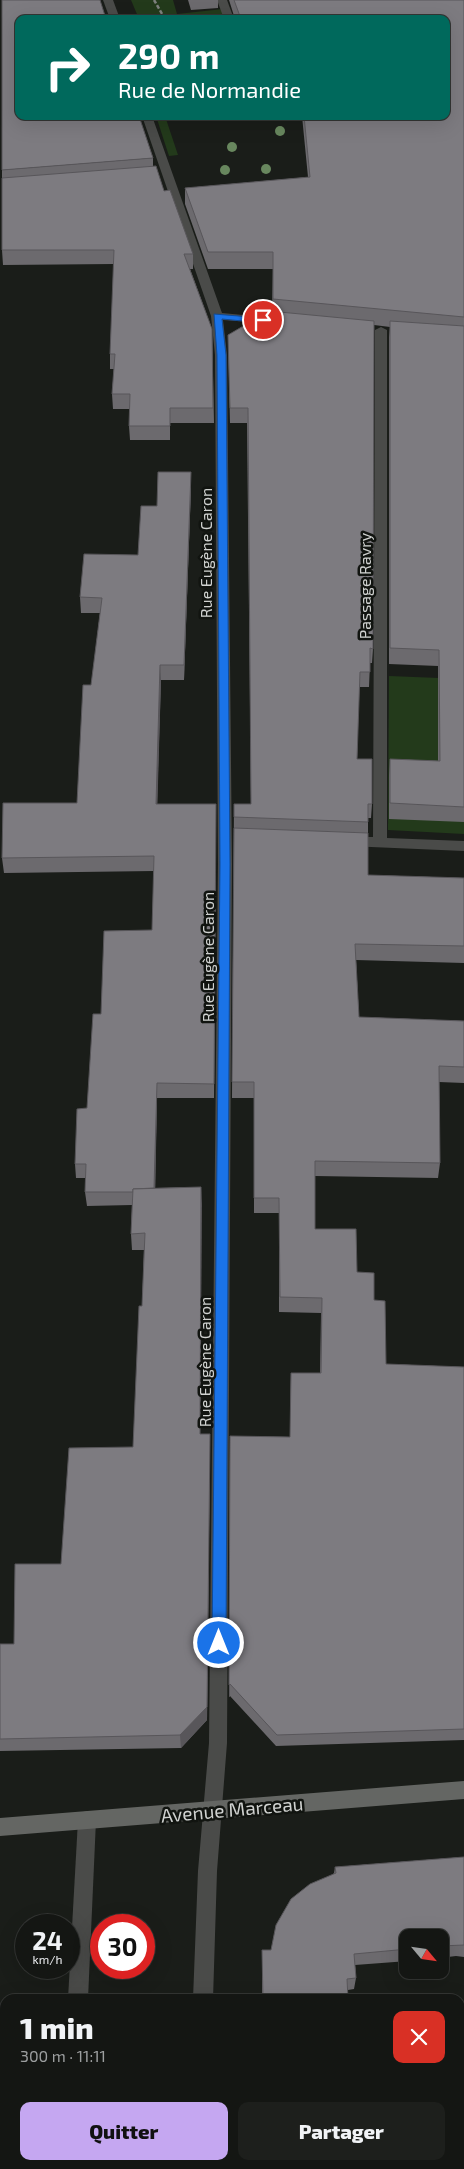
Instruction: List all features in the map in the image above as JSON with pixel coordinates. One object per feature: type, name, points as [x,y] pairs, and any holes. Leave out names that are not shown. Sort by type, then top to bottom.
[{"type":"street","points":[[108,0],[113,15]]},
{"type":"street","points":[[222,0],[228,15]]},
{"type":"street","name":"Rue Eugène Caron","points":[[148,120],[217,316],[221,355],[225,838],[218,1743],[205,1889],[203,1994]]},
{"type":"street","points":[[217,316],[292,323]]},
{"type":"street","name":"Passage Ravry","points":[[380,842],[381,330]]},
{"type":"street","points":[[225,838],[241,838]]},
{"type":"street","points":[[333,841],[464,846]]},
{"type":"street","name":"Avenue Marceau","points":[[0,1827],[464,1790]]},
{"type":"street","points":[[78,1994],[87,1820]]},
{"type":"path","points":[[154,0],[163,15]]},
{"type":"green space","points":[[131,0],[173,0],[177,14],[223,9],[225,15],[137,15]]},
{"type":"green space","points":[[157,120],[166,120],[178,155],[169,156]]},
{"type":"green space","points":[[389,676],[464,679],[464,834],[388,830]]},
{"type":"building","points":[[2,0],[100,0],[105,15],[15,15],[15,120],[140,120],[153,158],[2,170]]},
{"type":"building","points":[[234,0],[464,0],[464,317],[273,299],[273,252],[208,252],[185,188],[310,177],[304,120],[450,120],[450,15],[240,15]]},
{"type":"building","points":[[156,166],[164,191],[170,190],[193,254],[184,254],[212,329],[213,408],[170,408],[170,426],[129,426],[130,394],[112,394],[115,354],[110,354],[114,250],[2,250],[2,178]]},
{"type":"building","points":[[269,311],[374,321],[373,649],[370,648],[370,672],[360,672],[357,759],[372,759],[372,804],[368,804],[368,822],[234,817],[234,804],[251,804],[248,408],[230,408],[228,335]]},
{"type":"building","points":[[390,321],[464,326],[464,807],[390,803],[390,759],[440,761],[439,650],[390,648]]},
{"type":"building","points":[[158,472],[191,472],[184,665],[160,665],[156,804],[216,804],[214,1084],[157,1083],[154,1188],[133,1189],[133,1192],[85,1192],[86,1164],[75,1164],[77,1109],[87,1108],[93,1014],[101,1014],[104,931],[152,930],[154,856],[2,858],[3,803],[77,803],[83,685],[91,685],[102,598],[80,597],[84,554],[138,555],[141,506],[157,506]]},
{"type":"building","points":[[234,828],[368,833],[368,875],[464,878],[464,946],[355,944],[359,1017],[464,1021],[464,1067],[439,1066],[440,1163],[315,1161],[315,1229],[356,1229],[357,1272],[374,1273],[374,1300],[385,1301],[386,1364],[464,1367],[464,1729],[277,1735],[229,1685],[230,1436],[290,1437],[291,1373],[321,1373],[322,1298],[280,1297],[279,1198],[254,1198],[254,1082],[232,1082]]},
{"type":"building","points":[[201,1187],[200,1434],[210,1434],[207,1707],[180,1735],[0,1739],[0,1644],[14,1644],[15,1564],[61,1564],[69,1448],[133,1447],[139,1306],[142,1306],[145,1233],[131,1234],[133,1189]]},
{"type":"building","points":[[464,1857],[464,1945],[449,1946],[449,1929],[399,1929],[399,1950],[354,1954],[356,1978],[347,1979],[348,1994],[263,1994],[262,1950],[271,1950],[276,1925],[291,1899],[310,1884],[336,1873],[335,1867]]},
{"type":"route","points":[[219,1643],[225,864],[221,355],[217,316],[263,320]]}]
